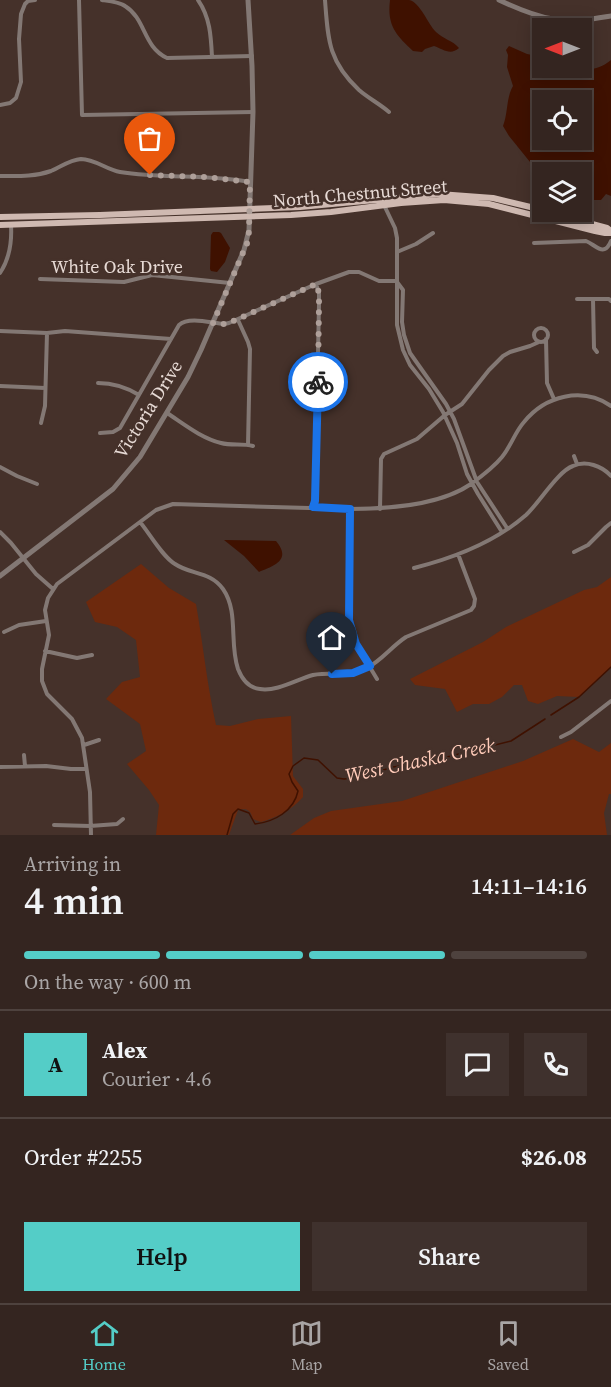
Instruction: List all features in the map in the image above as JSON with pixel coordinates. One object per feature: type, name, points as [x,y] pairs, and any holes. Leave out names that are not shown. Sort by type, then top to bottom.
[{"type":"main road","name":"North Chestnut Street","points":[[0,225],[250,213],[439,194],[493,198],[532,207]]},
{"type":"main road","name":"North Chestnut Street","points":[[0,217],[321,213],[444,200],[478,203],[595,231],[611,232]]},
{"type":"main road","name":"North Chestnut Street","points":[[584,222],[606,228],[611,232]]},
{"type":"street","points":[[0,105],[10,103],[16,98],[21,82],[19,39],[21,14],[28,1],[35,0]]},
{"type":"street","points":[[79,0],[82,115],[253,112]]},
{"type":"street","points":[[102,0],[125,6],[133,13],[155,51],[166,58],[252,56]]},
{"type":"street","points":[[198,0],[208,18],[212,57]]},
{"type":"street","name":"Victoria Drive","points":[[0,576],[113,489],[140,457],[188,377],[213,323],[248,241],[253,112],[248,0]]},
{"type":"street","points":[[325,0],[330,48],[340,70],[360,92],[389,112]]},
{"type":"street","points":[[499,0],[556,20],[579,20],[611,15]]},
{"type":"street","points":[[0,176],[29,176],[49,171],[72,160],[83,159],[117,172],[250,182]]},
{"type":"street","points":[[384,205],[395,228],[397,238],[397,325],[403,350],[410,365],[429,389],[445,415],[472,483],[502,532]]},
{"type":"street","points":[[0,273],[8,256],[12,237],[11,225]]},
{"type":"street","points":[[397,252],[433,233]]},
{"type":"street","points":[[534,243],[586,241],[597,249],[603,249],[607,248],[611,241]]},
{"type":"street","points":[[100,433],[119,430],[179,325],[184,321],[224,324],[238,320],[316,284],[349,272],[360,272],[379,281],[397,281]]},
{"type":"street","name":"White Oak Drive","points":[[40,279],[124,282],[152,276],[230,283]]},
{"type":"street","points":[[397,281],[403,290],[402,322],[410,353],[440,394],[454,419],[476,480],[507,528]]},
{"type":"street","points":[[313,507],[315,501],[319,304],[316,284]]},
{"type":"street","points":[[577,299],[609,299],[611,301]]},
{"type":"street","points":[[593,299],[594,348],[597,352]]},
{"type":"street","points":[[167,412],[211,440],[223,444],[251,446],[250,349],[238,320]]},
{"type":"street","points":[[539,342],[535,340],[535,329],[543,328],[546,330],[547,383],[554,399]]},
{"type":"street","points":[[0,331],[46,333],[65,331],[171,339]]},
{"type":"street","points":[[41,423],[45,411],[46,333]]},
{"type":"street","points":[[380,509],[382,456],[417,439],[462,404],[503,356],[546,339]]},
{"type":"street","points":[[98,383],[118,385],[139,395]]},
{"type":"street","points":[[0,386],[45,388]]},
{"type":"street","points":[[91,835],[90,792],[84,745],[76,724],[51,699],[44,687],[41,674],[48,635],[45,610],[54,589],[156,510],[173,504],[380,509],[438,499],[460,490],[491,469],[503,456],[529,417],[554,399],[586,396],[611,406]]},
{"type":"street","points":[[574,456],[577,465]]},
{"type":"street","points":[[414,568],[458,554],[495,537],[533,508],[561,474],[569,468],[588,464],[607,471],[611,476]]},
{"type":"street","points":[[0,467],[37,484]]},
{"type":"street","points":[[350,509],[349,620],[356,644],[377,679]]},
{"type":"street","points":[[140,522],[170,561],[183,568],[206,575],[224,590],[231,607],[236,661],[241,675],[249,685],[266,690],[316,675],[353,673],[370,666],[406,637],[467,612],[474,607],[475,599],[458,554]]},
{"type":"street","points":[[574,552],[588,545],[611,524]]},
{"type":"street","points":[[0,532],[36,574],[54,589]]},
{"type":"street","points":[[4,632],[19,625],[46,621]]},
{"type":"street","points":[[45,651],[76,658],[92,656]]},
{"type":"street","points":[[561,737],[611,701]]},
{"type":"street","points":[[84,745],[99,740]]},
{"type":"street","points":[[24,755],[25,766]]},
{"type":"street","points":[[0,766],[46,765],[86,769]]},
{"type":"street","points":[[54,825],[117,824],[123,819]]},
{"type":"shaded area","points":[[390,0],[413,2],[436,32],[459,48],[450,52],[434,46],[422,52],[413,51],[401,39],[391,23]]},
{"type":"shaded area","points":[[509,46],[532,55],[532,78],[592,78],[592,69],[611,60],[611,196],[606,194],[601,200],[592,200],[592,162],[532,162],[532,164],[509,136],[503,126],[513,86],[507,67],[506,50]]},
{"type":"shaded area","points":[[213,232],[221,233],[230,248],[225,262],[217,272],[210,269]]},
{"type":"shaded area","points":[[224,540],[276,541],[282,558],[275,565],[259,572]]},
{"type":"shaded area","points":[[141,564],[169,588],[196,604],[216,725],[230,726],[258,719],[291,716],[293,776],[303,789],[303,797],[284,813],[261,822],[253,819],[248,810],[238,810],[229,835],[156,835],[159,805],[127,764],[146,751],[140,724],[106,699],[122,682],[140,677],[136,640],[117,627],[95,622],[86,602]]},
{"type":"shaded area","points":[[611,577],[611,667],[579,697],[557,696],[538,704],[528,701],[522,685],[514,685],[502,697],[489,704],[473,704],[457,712],[445,689],[415,685],[410,679],[483,642],[506,627],[584,590],[597,587]]},
{"type":"shaded area","points":[[573,739],[599,752],[611,743],[611,794],[609,794],[604,813],[607,835],[290,835],[314,818],[331,811],[402,801],[523,761]]},
{"type":"waterway","name":"West Chaska Creek","points":[[551,715],[579,697],[611,667]]},
{"type":"waterway","name":"West Chaska Creek","points":[[227,835],[233,814],[238,809],[249,813],[255,824],[269,821],[288,810],[298,791],[289,774],[293,766],[304,758],[318,760],[337,778],[361,777],[393,767],[427,762],[511,741],[545,719]]},
{"type":"way so far","points":[[150,175],[205,177],[250,182],[248,241],[213,323],[224,324],[238,320],[316,284],[319,293],[318,382]]},
{"type":"route","points":[[318,382],[313,507],[350,509],[349,620],[356,644],[370,666],[353,673],[332,674]]}]
